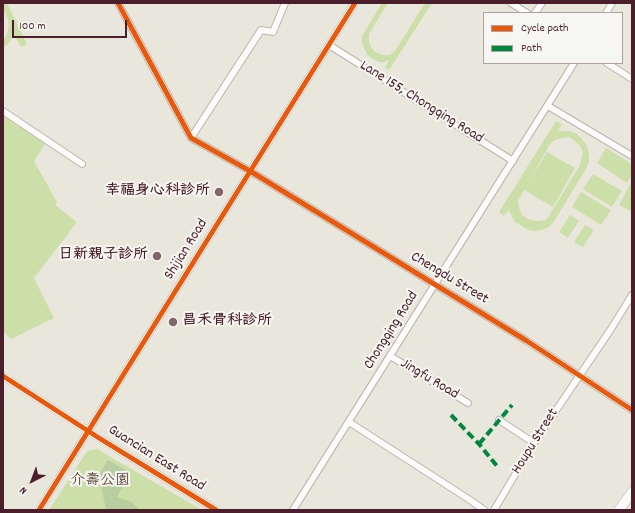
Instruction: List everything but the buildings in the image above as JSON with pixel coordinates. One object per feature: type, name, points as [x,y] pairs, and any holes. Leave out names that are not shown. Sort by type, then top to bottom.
[{"type":"main road","points":[[620,510],[632,492]]},
{"type":"street","points":[[118,3],[192,138],[262,30],[273,32],[285,3]]},
{"type":"street","name":"Shijian Road","points":[[39,510],[355,3]]},
{"type":"street","points":[[511,3],[525,12]]},
{"type":"street","points":[[536,12],[542,3]]},
{"type":"street","points":[[607,12],[612,3]]},
{"type":"street","name":"Lane 155, Chongqing Road","points":[[329,45],[513,161]]},
{"type":"street","name":"Chongqing Road","points":[[293,510],[573,64]]},
{"type":"street","points":[[609,64],[632,79]]},
{"type":"street","points":[[548,106],[632,156]]},
{"type":"street","points":[[3,111],[82,164]]},
{"type":"street","name":"Chengdu Street","points":[[192,138],[250,171],[527,340],[632,410]]},
{"type":"street","name":"Houpu Street","points":[[494,510],[534,443],[611,329],[632,295]]},
{"type":"street","name":"Jingfu Road","points":[[390,356],[468,403]]},
{"type":"street","name":"Guancian East Road","points":[[3,376],[88,431],[216,510]]},
{"type":"street","points":[[499,420],[534,443]]},
{"type":"street","points":[[348,422],[484,510]]},
{"type":"green space","points":[[3,3],[7,3],[27,44],[21,47],[14,35],[8,44],[3,47],[3,39],[5,38],[9,26],[8,19],[3,9]]},
{"type":"green space","points":[[382,3],[388,3],[369,34],[369,41],[375,52],[389,55],[395,51],[425,3],[432,3],[389,70],[385,67],[389,60],[379,62],[371,58],[367,54],[362,43],[362,36]]},
{"type":"green space","points":[[3,116],[45,144],[34,161],[57,202],[55,205],[77,222],[34,278],[54,318],[11,339],[3,332]]},
{"type":"green space","points":[[556,121],[562,124],[558,131],[570,131],[577,134],[582,139],[587,146],[589,153],[589,161],[586,169],[553,223],[549,227],[535,231],[528,230],[515,222],[509,211],[510,208],[504,216],[499,212]],"holes":[[[569,137],[574,140],[583,152],[580,165],[547,219],[541,221],[528,219],[522,215],[518,201],[524,190],[553,207],[575,168],[547,152],[526,187],[550,144],[555,140],[562,138]]]},
{"type":"green space","points":[[606,148],[632,164],[632,175],[627,183],[597,163]]},
{"type":"green space","points":[[593,174],[622,191],[612,207],[583,189]]},
{"type":"green space","points":[[632,180],[632,212],[619,205]]},
{"type":"green space","points":[[581,192],[611,210],[601,225],[572,207]]},
{"type":"green space","points":[[570,215],[579,221],[568,238],[559,232]]},
{"type":"green space","points":[[585,225],[594,230],[583,247],[574,242]]},
{"type":"green space","name":"介壽公園","points":[[97,449],[202,510],[49,510],[87,451]]},
{"type":"green space","points":[[108,460],[131,473],[117,497],[132,502],[139,510],[106,510],[99,475]]},
{"type":"marked path","points":[[479,444],[512,405]]},
{"type":"marked path","points":[[451,415],[479,444],[497,466]]},
{"type":"cycle path","points":[[118,3],[191,138],[250,171],[527,341],[632,410]]},
{"type":"cycle path","points":[[39,510],[355,3]]},
{"type":"cycle path","points":[[3,376],[99,438],[216,510]]},
{"type":"place","name":"幸福身心科診所","points":[[219,192]]},
{"type":"place","name":"日新親子診所","points":[[157,256]]},
{"type":"place","name":"昌禾骨科診所","points":[[173,322]]}]
